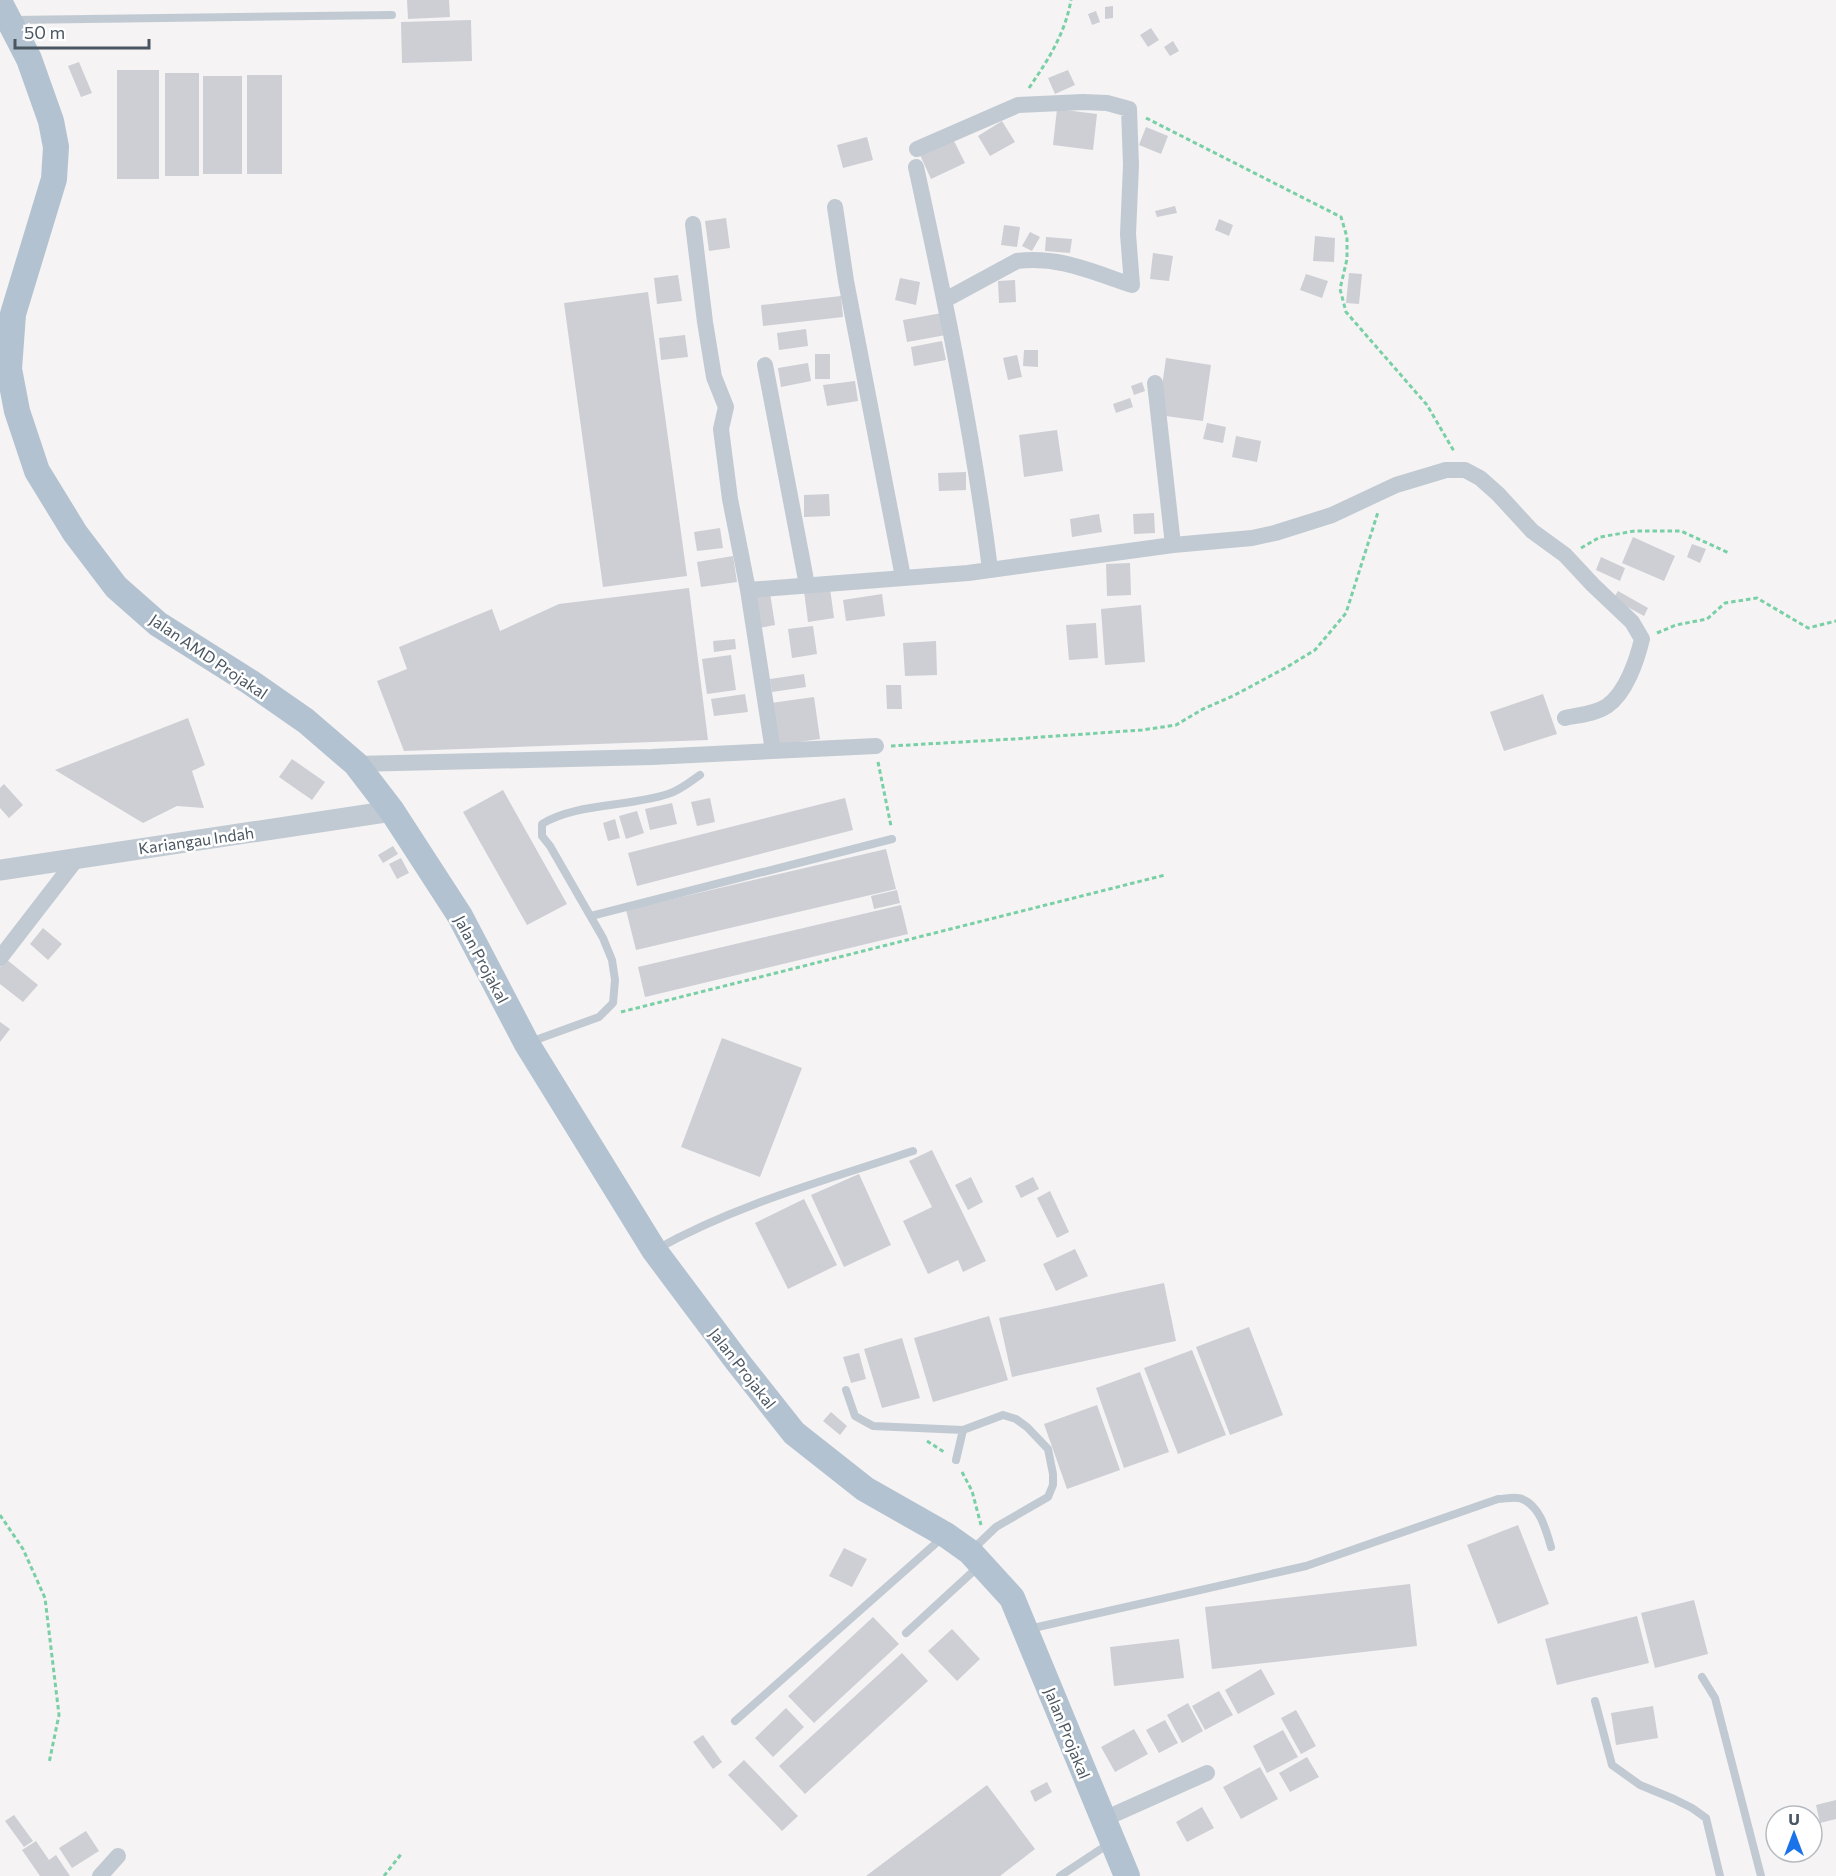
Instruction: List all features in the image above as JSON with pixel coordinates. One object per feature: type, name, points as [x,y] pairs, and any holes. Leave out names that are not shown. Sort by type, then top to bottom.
[{"type":"main road","name":"Jalan AMD Projakal","points":[[5,12],[29,59],[51,121],[56,147],[54,179],[13,314],[9,369],[17,411],[37,471],[75,533],[116,587],[158,624],[250,682],[306,721],[356,764],[392,811]]},
{"type":"main road","name":"Jalan Projakal","points":[[392,811],[460,916],[527,1044],[654,1250],[737,1361],[794,1433],[865,1489],[979,1551],[1012,1598],[1127,1876]]},
{"type":"street","points":[[917,149],[1018,105],[1083,102],[1107,103],[1129,109],[1131,165],[1128,234],[1132,285],[1060,261],[1027,260],[1017,261],[945,300]]},
{"type":"street","points":[[916,167],[945,300],[981,492],[990,569]]},
{"type":"street","points":[[835,207],[846,281],[903,577]]},
{"type":"street","points":[[693,224],[714,377],[726,407],[721,429],[730,499],[773,751]]},
{"type":"street","points":[[765,365],[807,585]]},
{"type":"street","points":[[1155,383],[1173,545]]},
{"type":"street","points":[[747,590],[936,576],[1173,545],[1252,538],[1332,515],[1385,490],[1446,470],[1465,470],[1480,478],[1532,531],[1565,555],[1632,622],[1642,639],[1637,660],[1623,686],[1607,706],[1590,713],[1565,718]]},
{"type":"street","points":[[356,764],[652,757],[876,746]]},
{"type":"street","name":"Kariangau Indah","points":[[0,870],[392,811]]},
{"type":"street","points":[[0,958],[78,857]]},
{"type":"street","points":[[1108,1830],[1208,1773]]},
{"type":"street","points":[[100,1876],[118,1856]]},
{"type":"lane","points":[[5,12],[392,15]]},
{"type":"lane","points":[[527,1044],[599,1017],[613,1003],[615,980],[612,960],[591,916],[542,836],[542,824],[556,815],[670,794],[699,775]]},
{"type":"lane","points":[[591,916],[892,839]]},
{"type":"lane","points":[[654,1250],[683,1234],[743,1209],[913,1151]]},
{"type":"lane","points":[[846,1390],[855,1416],[873,1426],[963,1430],[1003,1415],[1016,1419],[1039,1438],[1048,1449],[1052,1462],[1053,1485],[1048,1497],[1010,1517],[906,1633]]},
{"type":"lane","points":[[956,1460],[963,1430]]},
{"type":"lane","points":[[1026,1630],[1306,1566],[1498,1499],[1521,1498],[1534,1507],[1551,1547]]},
{"type":"lane","points":[[735,1721],[946,1535]]},
{"type":"lane","points":[[1702,1677],[1715,1698],[1761,1876]]},
{"type":"lane","points":[[1595,1701],[1612,1765],[1640,1785],[1683,1803],[1706,1818],[1720,1876]]},
{"type":"lane","points":[[1060,1876],[1108,1830]]},
{"type":"path","points":[[1018,105],[1049,59],[1062,34],[1071,0]]},
{"type":"path","points":[[1129,109],[1341,217],[1347,237],[1347,259],[1340,289],[1346,312],[1427,405],[1465,470]]},
{"type":"path","points":[[892,839],[876,746],[1014,740],[1142,730],[1176,725],[1315,650],[1346,613],[1385,490]]},
{"type":"path","points":[[1565,555],[1600,537],[1635,531],[1681,531],[1729,553]]},
{"type":"path","points":[[1642,639],[1676,626],[1707,619],[1725,603],[1757,598],[1808,627],[1836,621]]},
{"type":"path","points":[[599,1017],[1166,874]]},
{"type":"path","points":[[905,1428],[956,1460],[972,1491],[979,1551]]},
{"type":"path","points":[[0,1515],[23,1549],[45,1598],[59,1715],[49,1763]]},
{"type":"path","points":[[384,1876],[402,1853]]},
{"type":"building","points":[[407,0],[449,0],[450,17],[408,19]]},
{"type":"building","points":[[1113,6],[1113,18],[1105,19],[1105,7]]},
{"type":"building","points":[[1096,11],[1100,22],[1092,25],[1088,14]]},
{"type":"building","points":[[471,20],[472,61],[402,63],[401,22]]},
{"type":"building","points":[[1151,28],[1159,40],[1148,47],[1140,35]]},
{"type":"building","points":[[1173,41],[1179,51],[1170,56],[1164,47]]},
{"type":"building","points":[[79,62],[92,93],[81,97],[68,66]]},
{"type":"building","points":[[117,70],[159,70],[159,179],[117,179]]},
{"type":"building","points":[[1068,70],[1075,85],[1055,94],[1048,78]]},
{"type":"building","points":[[165,73],[199,73],[199,176],[165,176]]},
{"type":"building","points":[[247,75],[282,75],[282,174],[247,174]]},
{"type":"building","points":[[203,76],[242,76],[242,174],[203,174]]},
{"type":"building","points":[[1057,109],[1097,114],[1093,150],[1053,145]]},
{"type":"building","points":[[1002,121],[1015,142],[990,156],[978,136]]},
{"type":"building","points":[[1146,127],[1168,136],[1161,154],[1139,145]]},
{"type":"building","points":[[867,137],[873,160],[843,168],[837,145]]},
{"type":"building","points":[[953,139],[965,163],[931,179],[920,155]]},
{"type":"building","points":[[1175,206],[1177,213],[1157,217],[1155,211]]},
{"type":"building","points":[[726,218],[730,248],[709,251],[705,221]]},
{"type":"building","points":[[1219,219],[1233,225],[1229,236],[1215,230]]},
{"type":"building","points":[[1004,225],[1020,227],[1017,247],[1001,245]]},
{"type":"building","points":[[1030,232],[1040,237],[1032,251],[1022,246]]},
{"type":"building","points":[[1315,236],[1335,238],[1334,262],[1313,261]]},
{"type":"building","points":[[1046,237],[1072,239],[1070,253],[1045,251]]},
{"type":"building","points":[[1153,253],[1173,256],[1169,281],[1150,279]]},
{"type":"building","points":[[1349,273],[1362,274],[1359,304],[1346,303]]},
{"type":"building","points":[[1306,274],[1328,281],[1322,298],[1300,290]]},
{"type":"building","points":[[678,275],[682,301],[657,304],[654,278]]},
{"type":"building","points":[[900,278],[920,282],[916,305],[895,300]]},
{"type":"building","points":[[1015,280],[1016,302],[999,303],[998,281]]},
{"type":"building","points":[[648,292],[687,576],[603,587],[564,303]]},
{"type":"building","points":[[841,296],[843,317],[763,326],[761,305]]},
{"type":"building","points":[[942,313],[946,335],[907,342],[903,320]]},
{"type":"building","points":[[806,329],[808,346],[779,350],[777,333]]},
{"type":"building","points":[[685,335],[688,357],[661,360],[659,338]]},
{"type":"building","points":[[942,341],[946,360],[914,366],[911,347]]},
{"type":"building","points":[[1024,350],[1038,350],[1038,367],[1023,366]]},
{"type":"building","points":[[815,354],[830,354],[830,379],[815,379]]},
{"type":"building","points":[[1017,355],[1022,377],[1008,380],[1003,358]]},
{"type":"building","points":[[1166,358],[1211,365],[1203,421],[1158,415]]},
{"type":"building","points":[[808,363],[811,381],[781,387],[778,368]]},
{"type":"building","points":[[855,381],[858,401],[827,406],[823,385]]},
{"type":"building","points":[[1142,382],[1145,391],[1134,395],[1131,386]]},
{"type":"building","points":[[1130,398],[1133,407],[1116,413],[1113,404]]},
{"type":"building","points":[[1207,423],[1226,427],[1223,443],[1203,439]]},
{"type":"building","points":[[1057,430],[1063,471],[1024,477],[1019,435]]},
{"type":"building","points":[[1236,436],[1261,441],[1257,462],[1232,457]]},
{"type":"building","points":[[966,472],[966,490],[939,491],[938,473]]},
{"type":"building","points":[[829,494],[830,516],[804,517],[804,495]]},
{"type":"building","points":[[1154,513],[1155,533],[1134,534],[1133,514]]},
{"type":"building","points":[[1099,514],[1102,532],[1072,537],[1070,519]]},
{"type":"building","points":[[720,528],[723,548],[697,551],[694,532]]},
{"type":"building","points":[[1633,537],[1675,556],[1664,581],[1622,563]]},
{"type":"building","points":[[1692,544],[1706,549],[1700,563],[1687,557]]},
{"type":"building","points":[[733,556],[737,582],[701,587],[697,562]]},
{"type":"building","points":[[1601,557],[1625,568],[1620,581],[1596,570]]},
{"type":"building","points":[[1130,563],[1131,595],[1107,596],[1106,564]]},
{"type":"building","points":[[689,588],[708,740],[404,751],[377,681],[407,669],[399,647],[492,609],[500,631],[559,604]]},
{"type":"building","points":[[830,588],[834,618],[808,622],[804,591]]},
{"type":"building","points":[[1618,591],[1648,608],[1644,616],[1613,599]]},
{"type":"building","points":[[770,593],[775,625],[759,628],[755,596]]},
{"type":"building","points":[[882,594],[885,616],[846,621],[843,600]]},
{"type":"building","points":[[1141,605],[1145,662],[1105,665],[1101,609]]},
{"type":"building","points":[[1096,623],[1098,658],[1069,660],[1066,625]]},
{"type":"building","points":[[813,626],[817,654],[792,658],[788,629]]},
{"type":"building","points":[[735,639],[736,649],[714,652],[713,641]]},
{"type":"building","points":[[936,641],[937,675],[905,676],[903,643]]},
{"type":"building","points":[[731,655],[736,690],[707,694],[702,659]]},
{"type":"building","points":[[804,674],[806,687],[772,692],[770,679]]},
{"type":"building","points":[[886,685],[901,685],[902,709],[887,709]]},
{"type":"building","points":[[745,694],[748,712],[714,716],[711,699]]},
{"type":"building","points":[[1543,694],[1557,734],[1504,751],[1490,712]]},
{"type":"building","points":[[814,697],[820,739],[777,745],[771,703]]},
{"type":"building","points":[[188,718],[205,765],[192,771],[204,808],[177,806],[143,823],[55,770]]},
{"type":"building","points":[[292,759],[325,782],[312,800],[279,777]]},
{"type":"building","points":[[4,784],[23,805],[9,818],[0,808],[0,788]]},
{"type":"building","points":[[503,790],[567,904],[527,925],[463,812]]},
{"type":"building","points":[[710,798],[715,822],[697,826],[691,802]]},
{"type":"building","points":[[845,798],[853,830],[637,886],[628,853]]},
{"type":"building","points":[[672,803],[677,824],[650,830],[645,809]]},
{"type":"building","points":[[637,811],[644,833],[626,839],[619,816]]},
{"type":"building","points":[[615,819],[620,838],[608,841],[603,823]]},
{"type":"building","points":[[393,846],[398,854],[383,863],[378,855]]},
{"type":"building","points":[[886,849],[896,889],[636,950],[626,910]]},
{"type":"building","points":[[401,858],[409,873],[397,879],[389,864]]},
{"type":"building","points":[[897,890],[900,903],[874,909],[871,896]]},
{"type":"building","points":[[901,905],[908,934],[645,997],[638,967]]},
{"type":"building","points":[[43,928],[62,944],[48,960],[30,944]]},
{"type":"building","points":[[6,959],[38,985],[23,1002],[0,984],[0,967]]},
{"type":"building","points":[[0,1022],[10,1029],[0,1042]]},
{"type":"building","points":[[722,1038],[802,1068],[760,1177],[681,1147]]},
{"type":"building","points":[[932,1150],[986,1261],[963,1272],[958,1260],[928,1274],[903,1221],[932,1207],[909,1161]]},
{"type":"building","points":[[859,1174],[891,1245],[844,1267],[811,1195]]},
{"type":"building","points":[[971,1177],[983,1202],[968,1210],[955,1185]]},
{"type":"building","points":[[1033,1177],[1039,1189],[1021,1198],[1015,1186]]},
{"type":"building","points":[[1050,1191],[1069,1232],[1057,1238],[1037,1198]]},
{"type":"building","points":[[804,1199],[837,1265],[788,1289],[755,1223]]},
{"type":"building","points":[[1075,1249],[1088,1276],[1056,1291],[1043,1264]]},
{"type":"building","points":[[1164,1283],[1176,1341],[1012,1377],[999,1318]]},
{"type":"building","points":[[989,1316],[1008,1380],[933,1402],[914,1338]]},
{"type":"building","points":[[1249,1327],[1283,1415],[1230,1435],[1196,1347]]},
{"type":"building","points":[[902,1338],[920,1398],[882,1408],[864,1349]]},
{"type":"building","points":[[1192,1350],[1226,1435],[1178,1454],[1144,1368]]},
{"type":"building","points":[[859,1353],[866,1379],[851,1383],[843,1357]]},
{"type":"building","points":[[1140,1372],[1169,1452],[1124,1468],[1096,1388]]},
{"type":"building","points":[[1097,1405],[1120,1470],[1067,1489],[1044,1424]]},
{"type":"building","points":[[831,1412],[847,1426],[840,1435],[823,1421]]},
{"type":"building","points":[[1518,1525],[1549,1604],[1498,1624],[1467,1545]]},
{"type":"building","points":[[844,1548],[867,1559],[852,1587],[829,1576]]},
{"type":"building","points":[[1410,1584],[1417,1646],[1212,1669],[1205,1607]]},
{"type":"building","points":[[1694,1600],[1708,1654],[1655,1668],[1641,1613]]},
{"type":"building","points":[[1637,1616],[1649,1663],[1557,1685],[1545,1639]]},
{"type":"building","points":[[873,1617],[899,1644],[814,1723],[788,1696]]},
{"type":"building","points":[[952,1629],[980,1659],[957,1681],[928,1651]]},
{"type":"building","points":[[1179,1639],[1184,1678],[1114,1686],[1110,1647]]},
{"type":"building","points":[[902,1653],[928,1681],[805,1794],[779,1766]]},
{"type":"building","points":[[1261,1669],[1275,1694],[1238,1714],[1225,1690]]},
{"type":"building","points":[[1219,1691],[1233,1715],[1205,1730],[1192,1706]]},
{"type":"building","points":[[1188,1703],[1203,1731],[1182,1743],[1167,1715]]},
{"type":"building","points":[[1653,1706],[1658,1738],[1616,1745],[1611,1713]]},
{"type":"building","points":[[786,1708],[804,1727],[773,1757],[755,1738]]},
{"type":"building","points":[[1296,1710],[1316,1746],[1301,1754],[1281,1718]]},
{"type":"building","points":[[1165,1720],[1178,1743],[1159,1753],[1146,1730]]},
{"type":"building","points":[[1134,1729],[1148,1754],[1115,1772],[1101,1747]]},
{"type":"building","points":[[1283,1730],[1298,1757],[1267,1773],[1253,1746]]},
{"type":"building","points":[[703,1735],[722,1762],[713,1769],[693,1742]]},
{"type":"building","points":[[1307,1757],[1319,1777],[1290,1792],[1279,1773]]},
{"type":"building","points":[[744,1760],[798,1816],[782,1831],[728,1775]]},
{"type":"building","points":[[1260,1767],[1278,1799],[1241,1819],[1223,1787]]},
{"type":"building","points":[[1047,1782],[1052,1792],[1035,1802],[1030,1791]]},
{"type":"building","points":[[987,1785],[1035,1849],[1000,1876],[866,1876]]},
{"type":"building","points":[[1836,1800],[1836,1819],[1824,1822],[1824,1804],[1820,1804]]},
{"type":"building","points":[[1202,1807],[1214,1828],[1187,1842],[1176,1822]]},
{"type":"building","points":[[14,1815],[33,1841],[24,1847],[5,1821]]},
{"type":"building","points":[[86,1831],[99,1851],[72,1868],[59,1848]]},
{"type":"building","points":[[36,1841],[49,1860],[56,1855],[70,1876],[40,1876],[22,1850]]}]
